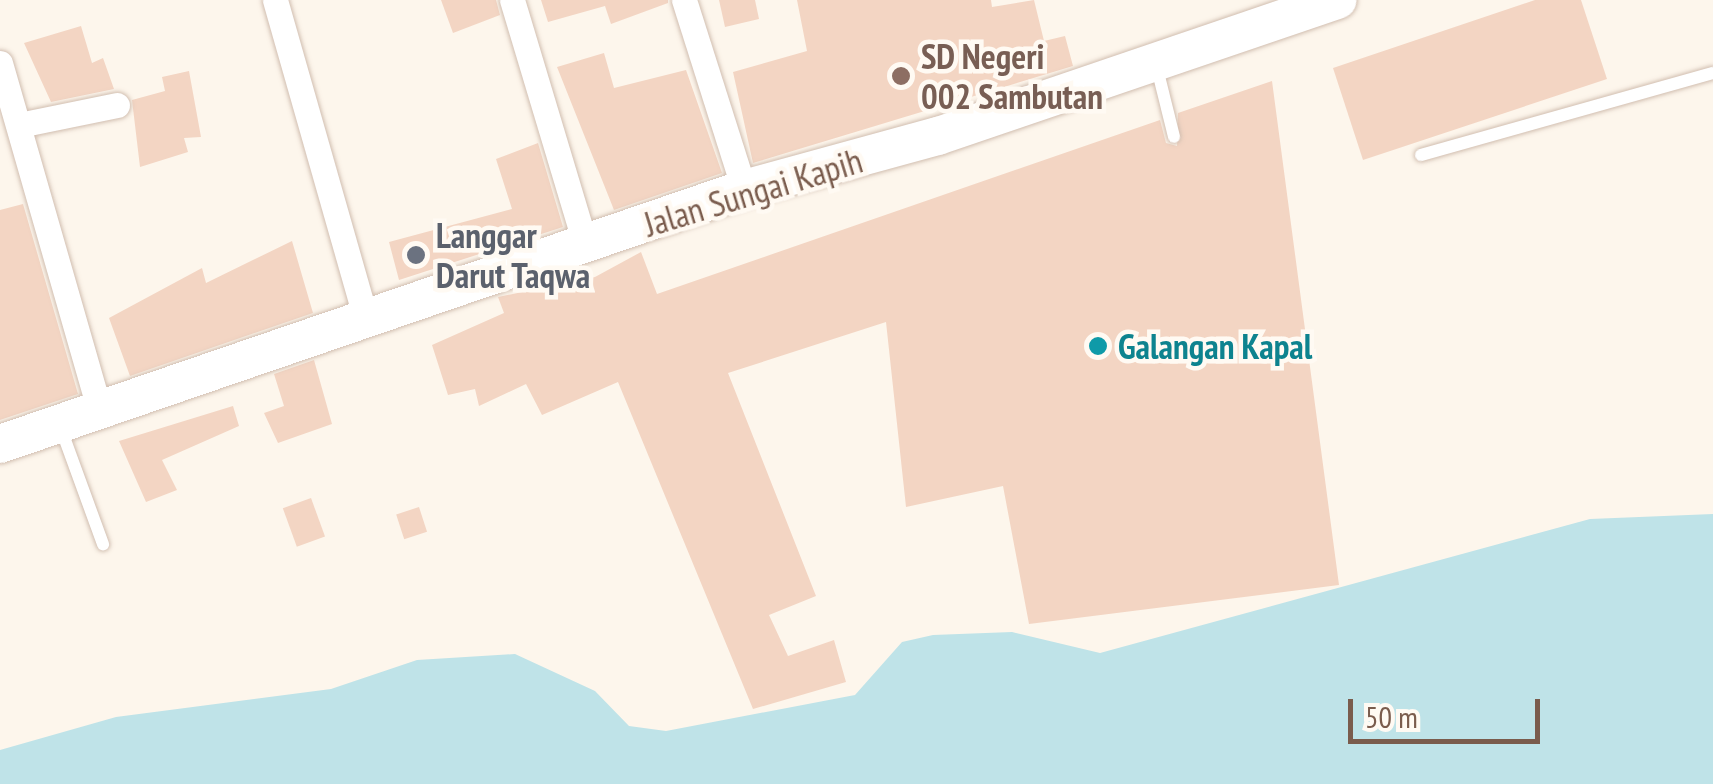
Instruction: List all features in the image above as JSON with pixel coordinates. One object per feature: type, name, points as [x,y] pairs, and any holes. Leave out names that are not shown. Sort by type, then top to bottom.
[{"type":"street","points":[[275,0],[366,320]]},
{"type":"street","points":[[512,0],[586,246]]},
{"type":"street","points":[[684,0],[744,189]]},
{"type":"street","name":"Jalan Sungai Kapih","points":[[0,444],[744,189],[1156,62],[1337,0]]},
{"type":"street","points":[[0,62],[99,409]]},
{"type":"street","points":[[19,125],[117,105]]},
{"type":"lane","points":[[1156,62],[1174,137]]},
{"type":"lane","points":[[1422,155],[1713,73]]},
{"type":"lane","points":[[60,423],[103,544]]},
{"type":"water","points":[[1713,514],[1713,784],[0,784],[0,750],[116,717],[331,689],[417,660],[515,654],[595,691],[629,726],[666,731],[855,695],[902,642],[933,635],[1012,632],[1100,653],[1590,519]]},
{"type":"building","points":[[441,0],[496,0],[500,15],[453,33]]},
{"type":"building","points":[[541,0],[668,3],[611,24],[605,6],[548,22]]},
{"type":"building","points":[[719,0],[755,0],[759,19],[725,27]]},
{"type":"building","points":[[797,0],[991,0],[992,7],[1034,0],[1044,41],[1065,36],[1073,66],[753,163],[733,72],[807,51]]},
{"type":"building","points":[[1535,0],[1581,0],[1607,79],[1363,160],[1333,68]]},
{"type":"building","points":[[81,26],[92,63],[103,58],[114,89],[51,102],[24,43]]},
{"type":"building","points":[[604,53],[614,88],[686,70],[722,173],[614,210],[557,67]]},
{"type":"building","points":[[189,71],[201,137],[184,138],[188,152],[140,167],[132,100],[165,91],[162,77]]},
{"type":"building","name":"Galangan Kapal","points":[[1272,81],[1339,585],[1029,624],[1003,486],[906,507],[886,322],[728,373],[816,596],[769,615],[788,656],[834,640],[846,682],[753,709],[618,382],[542,415],[526,384],[479,406],[475,389],[448,395],[432,345],[504,313],[498,297],[595,277],[641,252],[657,294],[1160,120],[1166,143],[1177,146],[1178,113]]},
{"type":"building","points":[[538,143],[563,227],[399,280],[389,242],[512,209],[496,159]]},
{"type":"building","points":[[23,204],[78,394],[0,420],[0,210]]},
{"type":"building","points":[[292,241],[313,313],[130,376],[109,318],[202,268],[206,283]]},
{"type":"building","points":[[314,360],[332,424],[278,443],[264,413],[284,406],[274,374]]},
{"type":"building","points":[[233,406],[239,426],[162,460],[177,490],[146,502],[119,441]]},
{"type":"building","points":[[311,498],[325,537],[297,547],[283,508]]},
{"type":"building","points":[[419,507],[427,532],[404,539],[396,514]]},
{"type":"place","name":"SD Negeri 002 Sambutan","points":[[901,76]]},
{"type":"place","name":"Langgar Darut Taqwa","points":[[416,255]]},
{"type":"place","name":"Galangan Kapal","points":[[1098,346]]}]
